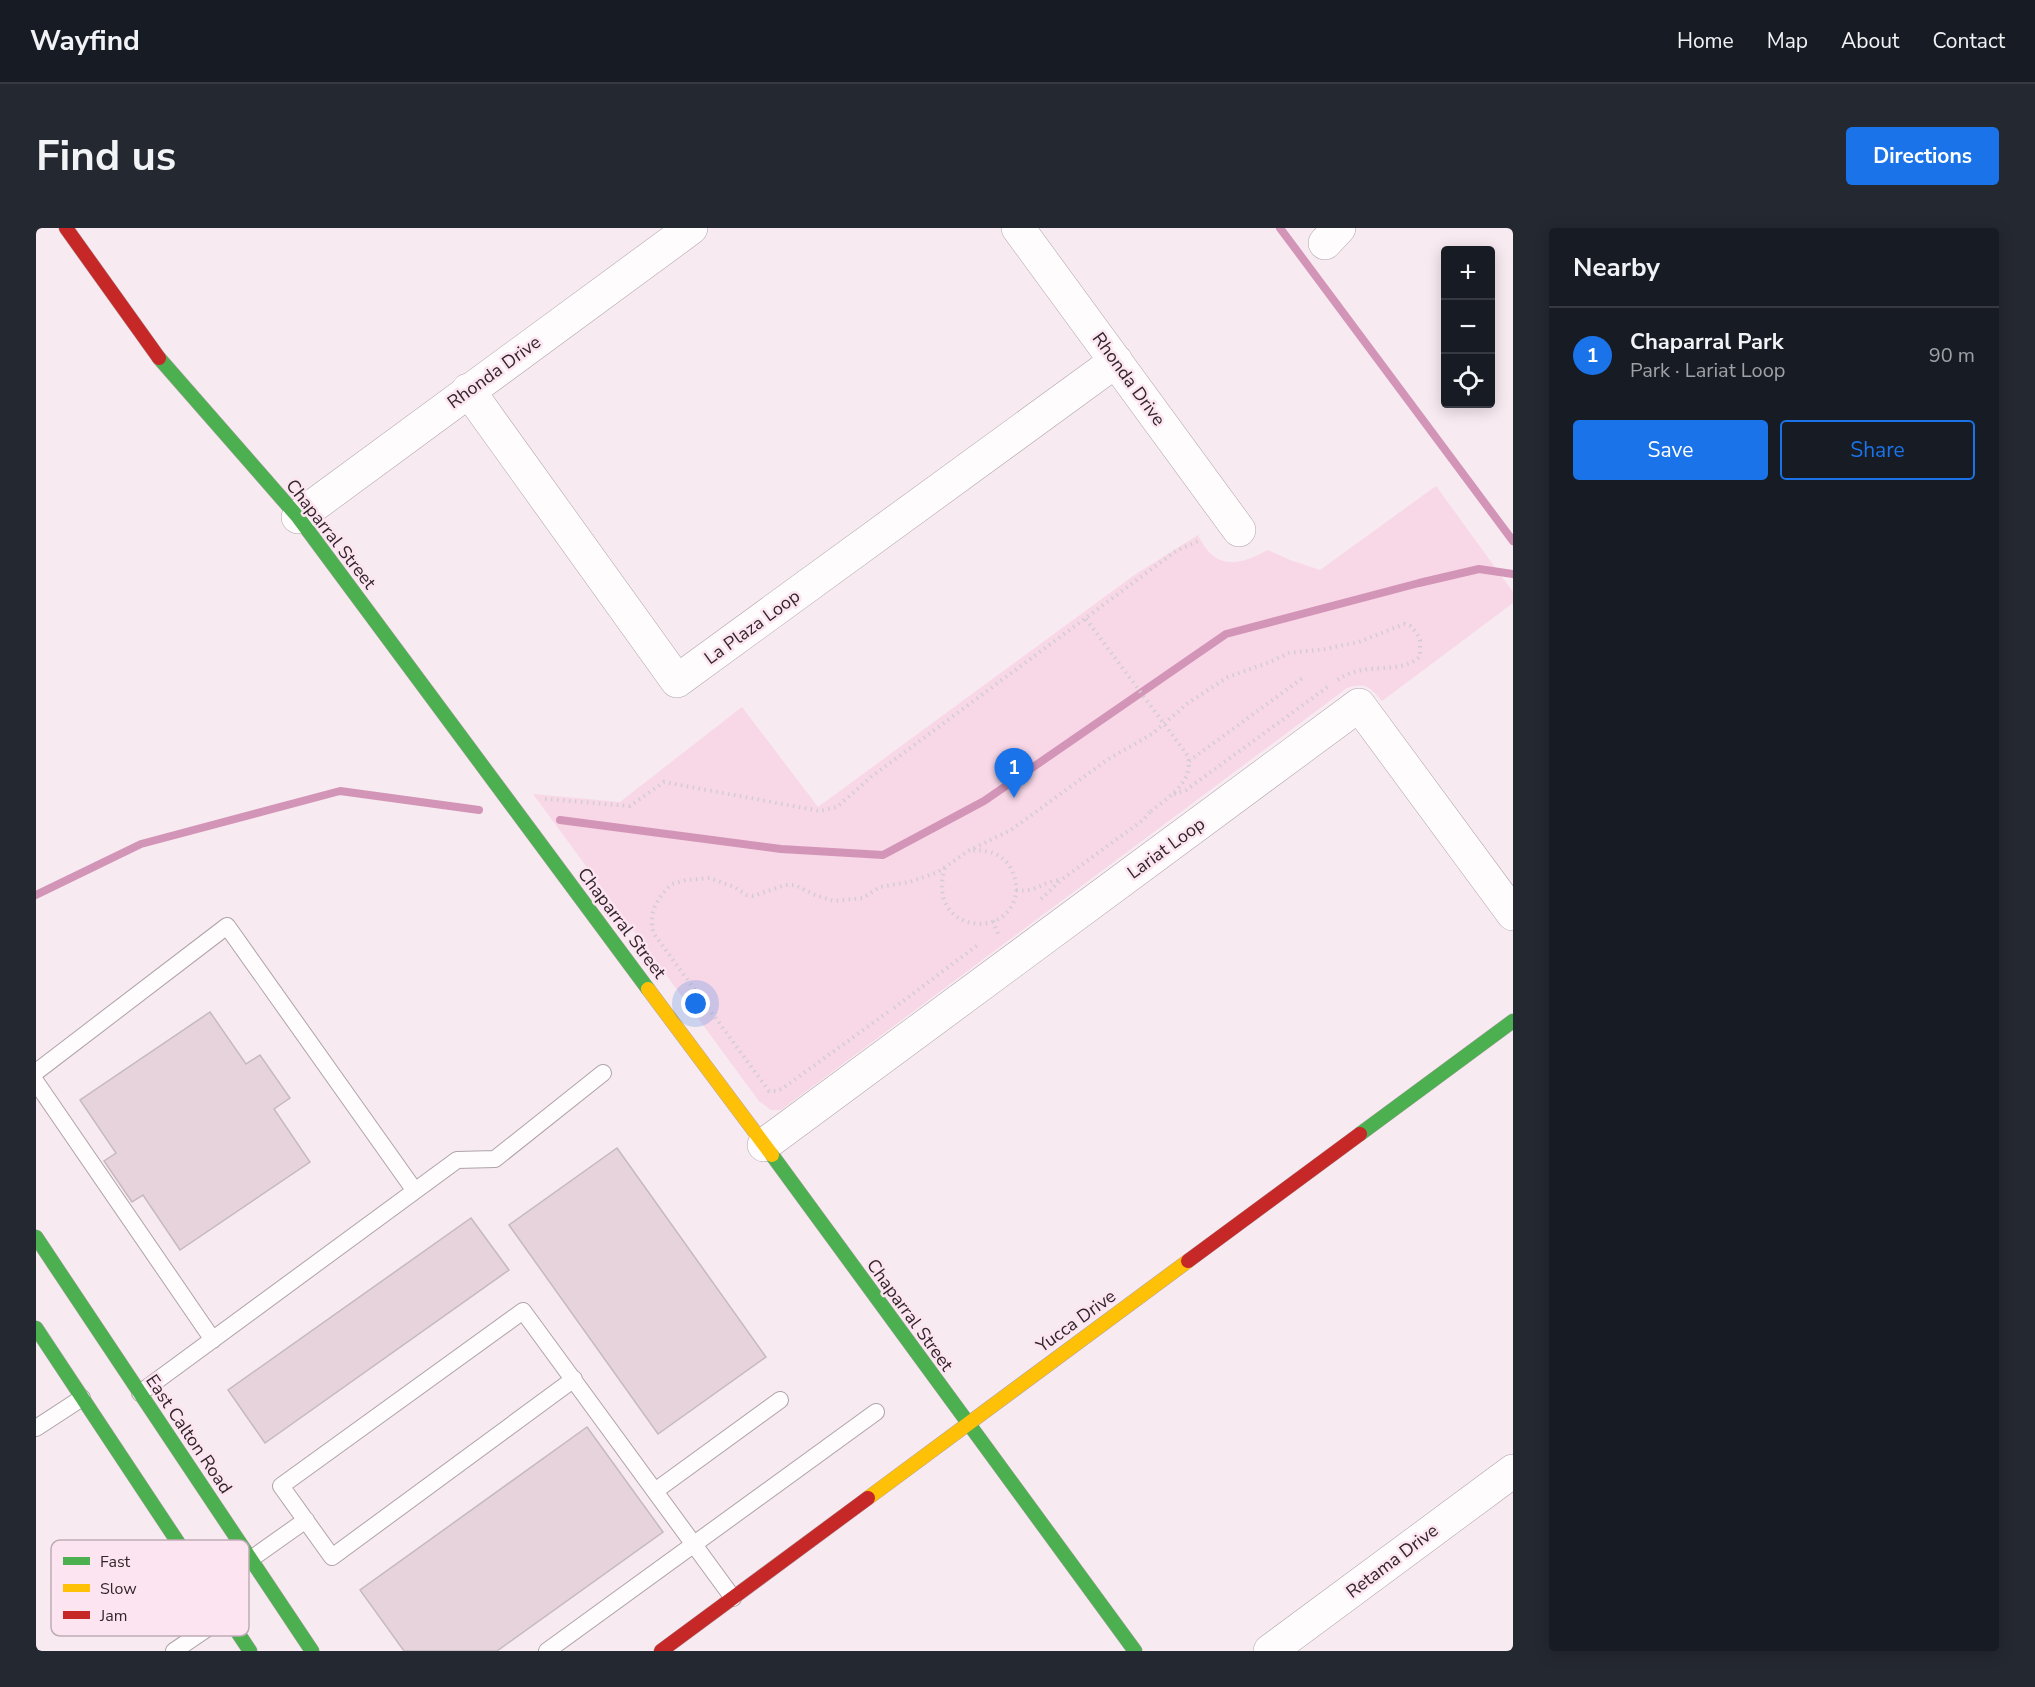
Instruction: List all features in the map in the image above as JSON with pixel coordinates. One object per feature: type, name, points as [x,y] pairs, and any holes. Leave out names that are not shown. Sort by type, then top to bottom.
[{"type":"street","name":"Chaparral Street","points":[[66,228],[164,365],[298,517],[1136,1651]]},
{"type":"street","name":"Rhonda Drive","points":[[298,517],[691,228]]},
{"type":"street","name":"Rhonda Drive","points":[[1018,228],[1239,530]]},
{"type":"street","name":"La Plaza Loop","points":[[468,390],[677,681],[1116,361]]},
{"type":"street","name":"Lariat Loop","points":[[764,1145],[1359,705],[1513,914]]},
{"type":"street","name":"Yucca Drive","points":[[675,1647],[733,1598],[1513,1021]]},
{"type":"street","name":"East Calton Road","points":[[36,1237],[136,1396],[238,1540]]},
{"type":"street","points":[[36,1328],[82,1398],[102,1419],[179,1540]]},
{"type":"street","name":"Retama Drive","points":[[1270,1651],[1513,1470]]},
{"type":"street","name":"East Calton Road","points":[[249,1556],[312,1651]]},
{"type":"street","points":[[240,1636],[250,1651]]},
{"type":"lane","points":[[36,1072],[227,926],[415,1191]]},
{"type":"lane","points":[[136,1396],[457,1160],[495,1159],[603,1073]]},
{"type":"lane","points":[[36,1082],[213,1340]]},
{"type":"lane","points":[[574,1379],[332,1557],[281,1486],[524,1311],[574,1379],[693,1544],[733,1598]]},
{"type":"lane","points":[[36,1428],[82,1398]]},
{"type":"lane","points":[[655,1491],[780,1400]]},
{"type":"lane","points":[[547,1651],[876,1412]]},
{"type":"lane","points":[[251,1559],[306,1520]]},
{"type":"lane","points":[[174,1651],[196,1636]]},
{"type":"path","points":[[540,798],[630,806],[664,782],[820,810],[837,807],[871,777],[1176,551],[1198,541]]},
{"type":"path","points":[[1035,904],[1061,880],[1143,820],[1174,794],[1187,776],[1189,761],[1185,750],[1086,619]]},
{"type":"path","points":[[1004,927],[783,1088],[773,1092],[769,1091],[759,1079],[654,934],[650,917],[653,908],[666,890],[679,881],[710,878],[753,896],[775,887],[795,885],[834,901],[863,898],[880,887],[928,877],[968,852],[1011,830],[1107,760],[1137,745],[1188,703],[1228,676],[1289,653],[1359,642],[1404,624],[1416,632],[1420,640],[1420,656],[1410,664],[1361,669],[1342,676],[1186,790],[1174,794]]},
{"type":"path","points":[[1189,761],[1304,677]]},
{"type":"path","points":[[1149,823],[1150,812]]},
{"type":"path","points":[[945,867],[941,891],[952,913],[963,921],[981,924],[999,919],[1008,911],[1014,900],[1015,877],[1010,866],[991,852],[979,850],[968,852]]},
{"type":"path","points":[[1016,890],[1035,890],[1052,880],[1061,880]]},
{"type":"shaded area","points":[[1436,486],[1513,592],[1513,603],[1382,701],[1367,687],[1347,688],[781,1110],[771,1110],[759,1101],[533,794],[620,802],[742,707],[818,807],[1133,576],[1198,535],[1212,555],[1220,560],[1237,562],[1268,550],[1320,570]]},
{"type":"building","points":[[210,1012],[246,1064],[260,1055],[290,1098],[274,1109],[310,1162],[180,1250],[143,1195],[132,1202],[104,1161],[116,1153],[80,1100]]},
{"type":"building","points":[[617,1148],[766,1357],[658,1434],[509,1225]]},
{"type":"building","points":[[471,1218],[509,1270],[265,1443],[228,1390]]},
{"type":"building","points":[[587,1427],[663,1532],[497,1651],[404,1651],[360,1590]]},
{"type":"waterway","points":[[1280,228],[1513,541]]},
{"type":"waterway","points":[[560,820],[781,849],[883,855],[984,801],[1226,634],[1479,569],[1513,574]]},
{"type":"waterway","points":[[36,895],[141,844],[340,791],[479,810]]},
{"type":"traffic: fast","points":[[159,358],[298,517],[648,989]]},
{"type":"traffic: fast","points":[[1360,1134],[1513,1021]]},
{"type":"traffic: fast","points":[[772,1155],[1135,1651]]},
{"type":"traffic: fast","points":[[36,1237],[238,1540]]},
{"type":"traffic: fast","points":[[36,1328],[176,1540]]},
{"type":"traffic: fast","points":[[249,1556],[312,1651]]},
{"type":"traffic: fast","points":[[240,1636],[250,1651]]},
{"type":"traffic: slow","points":[[648,989],[772,1155]]},
{"type":"traffic: slow","points":[[868,1498],[1188,1261]]},
{"type":"traffic: jam","points":[[66,228],[159,358]]},
{"type":"traffic: jam","points":[[1188,1261],[1360,1134]]},
{"type":"traffic: jam","points":[[661,1651],[868,1498]]},
{"type":"place","name":"Chaparral Park","points":[[1014,798]]}]
